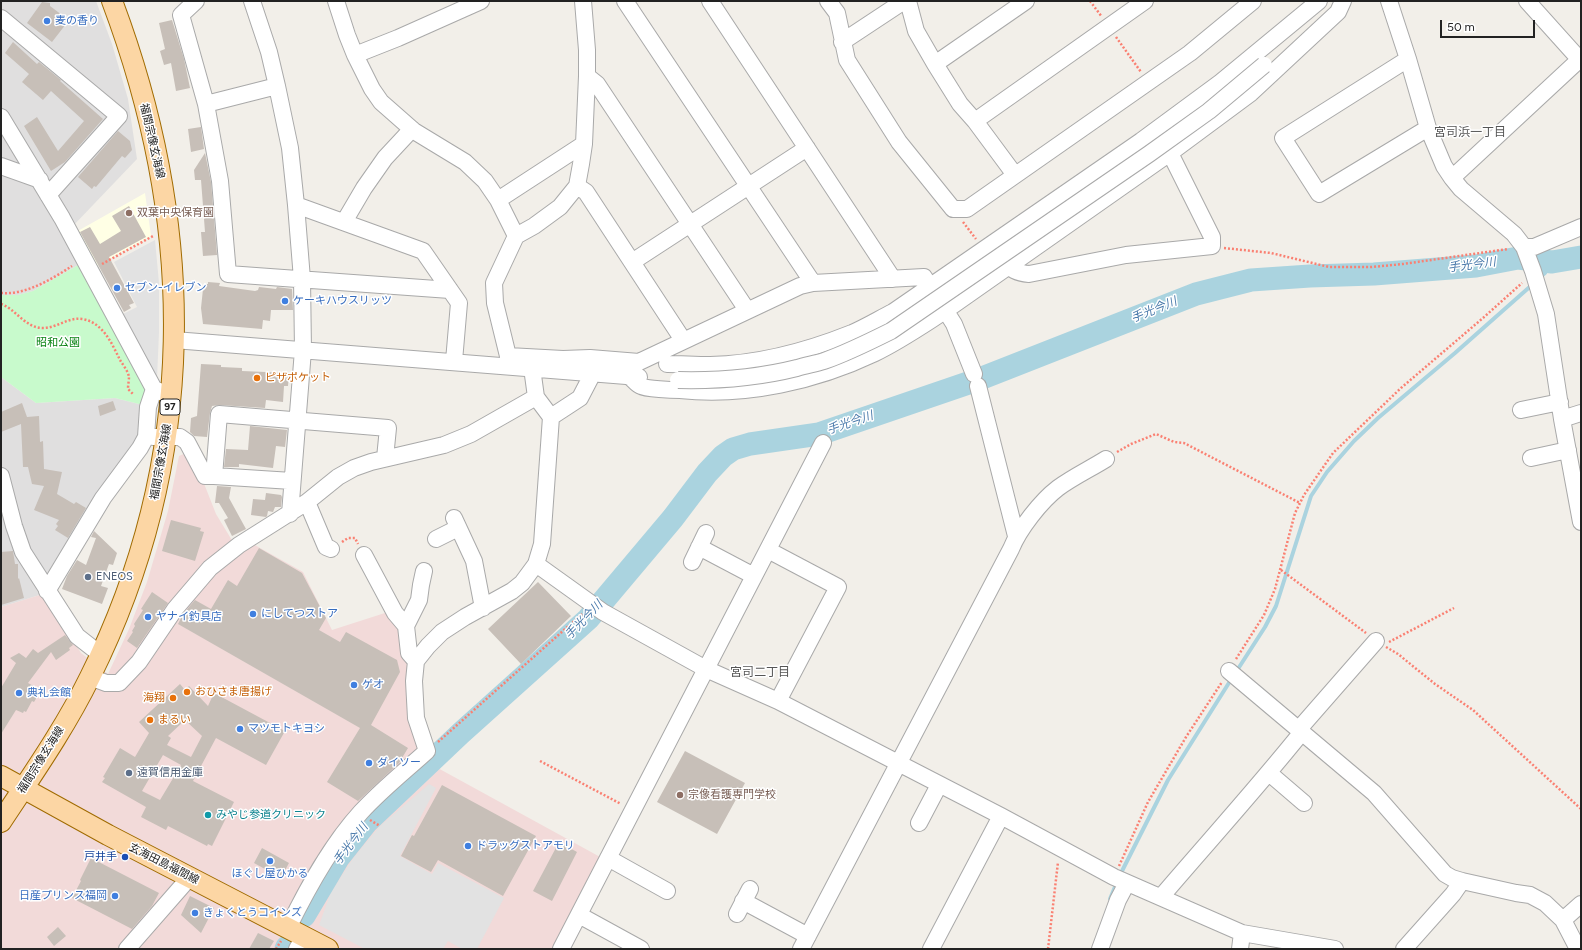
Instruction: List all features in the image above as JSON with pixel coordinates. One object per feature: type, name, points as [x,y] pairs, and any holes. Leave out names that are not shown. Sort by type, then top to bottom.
[{"type":"main road","name":"福間宗像玄海線","points":[[1,822],[72,711],[90,676],[127,592],[138,558],[159,480],[166,438],[162,392],[174,340],[173,278],[161,174],[151,127],[133,62],[112,1]]},
{"type":"main road","name":"玄海田島福間線","points":[[1,776],[22,789],[190,877],[296,938],[328,949]]},
{"type":"street","points":[[196,1],[181,15],[206,104],[220,181],[228,274],[450,290]]},
{"type":"street","points":[[252,1],[269,52],[290,148],[302,279],[304,350],[290,514]]},
{"type":"street","points":[[336,1],[355,55],[372,89],[381,102],[412,129],[465,162],[485,181],[498,200],[516,236]]},
{"type":"street","points":[[355,55],[398,38],[453,6],[481,1]]},
{"type":"street","points":[[508,361],[495,303],[494,283],[516,236],[534,226],[560,207],[577,186],[584,144],[588,76],[588,50],[583,1]]},
{"type":"street","points":[[625,1],[812,283]]},
{"type":"street","points":[[710,1],[893,279]]},
{"type":"street","points":[[828,1],[837,13],[842,42],[848,60],[899,142],[953,209],[968,209],[1149,83],[1190,53],[1253,1]]},
{"type":"street","points":[[842,42],[904,1]]},
{"type":"street","points":[[908,1],[916,31],[935,64],[960,104],[974,120],[1015,175]]},
{"type":"street","points":[[935,64],[1026,1]]},
{"type":"street","points":[[974,120],[1145,1]]},
{"type":"street","points":[[667,364],[710,365],[775,357],[811,348],[854,332],[893,312],[1141,141],[1221,82],[1319,1]]},
{"type":"street","points":[[508,361],[532,368],[672,380],[706,381],[741,379],[774,373],[823,361],[859,347],[892,331],[1209,111],[1288,45],[1334,1]]},
{"type":"street","points":[[630,376],[641,386],[704,393],[753,389],[797,381],[840,367],[875,353],[946,311],[1170,153],[1251,93],[1338,12],[1343,1]]},
{"type":"street","points":[[1389,1],[1428,128],[1444,166],[1461,189],[1514,234],[1529,258],[1546,314],[1562,419],[1581,522]]},
{"type":"street","points":[[1452,178],[1580,60],[1527,1]]},
{"type":"street","points":[[1,18],[124,121],[48,195]]},
{"type":"street","points":[[1408,59],[1283,138],[1319,194],[1428,128]]},
{"type":"street","points":[[588,76],[597,84],[747,310]]},
{"type":"street","points":[[206,104],[277,86]]},
{"type":"street","points":[[1,117],[40,180],[162,392],[148,407],[146,437],[140,448],[103,498],[47,591]]},
{"type":"street","points":[[344,222],[364,188],[385,158],[412,129]]},
{"type":"street","points":[[498,200],[584,144]]},
{"type":"street","points":[[632,262],[807,148]]},
{"type":"street","points":[[988,247],[1008,267],[1019,273],[1029,274],[1126,255],[1212,246],[1212,237],[1170,153]]},
{"type":"street","points":[[1,166],[40,180]]},
{"type":"street","points":[[577,186],[586,192],[684,340]]},
{"type":"street","points":[[296,205],[422,250],[459,303],[454,361]]},
{"type":"street","points":[[1529,258],[1534,247],[1581,227]]},
{"type":"street","points":[[174,340],[454,361],[590,358],[639,362],[800,286],[812,283],[924,277],[954,324],[976,380],[1016,536]]},
{"type":"street","points":[[668,347],[667,364],[672,380]]},
{"type":"street","points":[[296,938],[322,866],[338,842],[351,824],[372,800],[427,752],[416,718],[414,681],[416,661],[442,632],[465,617],[512,591],[522,582],[536,564],[542,544],[552,417],[536,397],[532,368]]},
{"type":"street","points":[[552,417],[580,398],[593,373]]},
{"type":"street","points":[[90,676],[106,683],[119,683],[139,662],[174,609],[210,568],[239,545],[307,502],[338,477],[354,468],[386,458],[444,445],[471,434],[536,397]]},
{"type":"street","points":[[1521,410],[1560,402]]},
{"type":"street","points":[[1562,419],[1581,413]]},
{"type":"street","points":[[214,476],[219,414],[388,428],[386,458]]},
{"type":"street","points":[[146,437],[180,438],[187,442],[205,476],[292,482]]},
{"type":"street","points":[[561,949],[823,443]]},
{"type":"street","points":[[1531,458],[1568,450]]},
{"type":"street","points":[[743,901],[805,942],[1007,556],[1016,536],[1039,507],[1057,489],[1106,459]]},
{"type":"street","points":[[1,476],[14,526],[23,552],[77,636],[100,654]]},
{"type":"street","points":[[307,502],[326,547],[331,549]]},
{"type":"street","points":[[436,539],[456,523],[474,561],[483,608]]},
{"type":"street","points":[[692,562],[702,540],[754,576]]},
{"type":"street","points":[[768,550],[838,587],[778,701]]},
{"type":"street","points":[[364,555],[395,613],[406,626],[410,653],[416,661]]},
{"type":"street","points":[[536,564],[598,608],[706,669],[778,701],[1001,816],[1060,849],[1121,880],[1220,924],[1241,941],[1334,949]]},
{"type":"street","points":[[406,626],[419,600],[424,571]]},
{"type":"street","points":[[1161,897],[1243,801],[1269,773],[1301,730],[1376,641]]},
{"type":"street","points":[[1230,670],[1374,793],[1445,874],[1462,881],[1530,895],[1545,903],[1563,920],[1578,949]]},
{"type":"street","points":[[1269,773],[1304,803]]},
{"type":"street","points":[[919,823],[939,785]]},
{"type":"street","points":[[931,949],[1001,816]]},
{"type":"street","points":[[608,858],[667,891]]},
{"type":"street","points":[[127,949],[190,877]]},
{"type":"street","points":[[1100,949],[1118,900],[1121,880]]},
{"type":"street","points":[[1404,949],[1453,894],[1462,881]]},
{"type":"street","points":[[1563,920],[1581,904]]},
{"type":"street","points":[[579,915],[641,949]]},
{"type":"path","points":[[1090,1],[1149,83]]},
{"type":"path","points":[[953,209],[988,247]]},
{"type":"path","points":[[1,293],[32,288],[64,272],[87,264],[158,234]]},
{"type":"path","points":[[1121,880],[1148,802],[1186,737],[1264,615],[1281,570],[1293,520],[1300,503],[1319,473],[1337,449],[1401,388],[1515,290],[1529,258],[1403,264],[1372,267],[1330,267],[1271,253],[1212,246]]},
{"type":"path","points":[[1,304],[8,306],[17,315],[30,324],[43,328],[70,320],[82,319],[98,326],[107,334],[129,376],[128,389],[133,394]]},
{"type":"path","points":[[1106,459],[1131,444],[1156,434],[1174,442],[1184,443],[1300,503]]},
{"type":"path","points":[[331,549],[348,538],[355,538],[364,555]]},
{"type":"path","points":[[1281,570],[1376,641]]},
{"type":"path","points":[[427,752],[598,608]]},
{"type":"path","points":[[1454,608],[1383,645],[1398,654],[1435,684],[1473,710],[1581,809]]},
{"type":"path","points":[[540,761],[633,810]]},
{"type":"path","points":[[1048,949],[1060,849]]},
{"type":"shaded area","points":[[1,1],[96,1],[112,44],[128,99],[137,159],[72,227],[80,264],[33,291],[18,295],[1,295]]},
{"type":"shaded area","name":"双葉中央保育園","points":[[145,193],[151,236],[95,267],[76,232]]},
{"type":"shaded area","points":[[155,240],[159,283],[157,379],[121,315],[137,307],[114,262]]},
{"type":"shaded area","points":[[1,377],[36,403],[115,398],[143,405],[136,448],[43,594],[1,607]]},
{"type":"shaded area","points":[[188,452],[203,481],[216,514],[233,542],[253,544],[303,572],[332,630],[388,612],[403,630],[425,761],[602,858],[554,949],[1,949],[1,607],[43,594],[81,653],[108,674],[129,629],[147,582],[168,511],[179,456]]},
{"type":"shaded area","points":[[429,784],[436,788],[400,856],[432,874],[438,863],[504,898],[477,949],[462,949],[448,941],[443,949],[365,949],[319,925],[331,892],[354,857],[380,826]]},
{"type":"green space","name":"昭和公園","points":[[80,264],[148,389],[143,405],[115,398],[36,403],[1,377],[1,295],[18,295],[33,291]]},
{"type":"building","name":"麦の香り","points":[[42,2],[50,3],[50,6],[66,18],[64,22],[66,24],[52,42],[27,23]]},
{"type":"building","points":[[172,20],[184,59],[190,88],[176,91],[171,63],[164,65],[160,51],[165,49],[159,23]]},
{"type":"building","points":[[13,42],[37,64],[39,62],[61,80],[60,81],[103,119],[65,162],[51,171],[24,126],[37,117],[58,151],[84,121],[51,91],[43,100],[22,82],[29,74],[5,53]]},
{"type":"building","points":[[201,127],[204,149],[191,152],[188,129]]},
{"type":"building","points":[[118,131],[130,141],[132,150],[125,158],[122,156],[96,187],[94,186],[92,189],[78,177]]},
{"type":"building","points":[[205,153],[211,182],[217,255],[203,256],[201,232],[205,232],[201,180],[195,180],[194,170]]},
{"type":"building","points":[[129,206],[146,237],[109,257],[134,303],[129,305],[131,308],[124,312],[80,232],[90,227],[100,244],[121,231],[112,216]]},
{"type":"building","points":[[208,282],[220,283],[219,286],[255,291],[258,290],[259,287],[292,289],[293,310],[271,310],[270,321],[263,320],[262,329],[203,324],[201,308],[203,289],[205,289],[205,284],[208,284]]},
{"type":"building","points":[[201,364],[242,368],[242,371],[289,373],[288,386],[284,386],[283,402],[266,400],[265,408],[220,405],[212,406],[207,437],[194,436],[190,432],[191,418],[197,416]]},
{"type":"building","points":[[113,401],[116,410],[100,416],[98,406]]},
{"type":"building","points":[[22,403],[27,417],[39,416],[40,442],[43,441],[44,469],[62,472],[57,494],[74,504],[76,502],[86,508],[68,538],[55,530],[58,526],[56,524],[59,520],[34,510],[44,486],[32,484],[28,467],[23,467],[21,424],[1,432],[1,412]]},
{"type":"building","points":[[250,426],[287,430],[285,447],[276,446],[273,468],[239,464],[239,467],[224,467],[226,449],[248,450]]},
{"type":"building","points":[[217,486],[231,487],[229,498],[246,529],[232,536],[224,520],[228,518],[219,503],[215,503]]},
{"type":"building","points":[[266,493],[281,495],[281,507],[275,507],[273,512],[268,511],[266,517],[251,515],[253,499],[265,500]]},
{"type":"building","points":[[171,520],[201,528],[200,531],[204,532],[195,561],[162,551]]},
{"type":"building","points":[[94,531],[117,553],[113,565],[109,564],[101,586],[108,588],[102,604],[62,589],[67,576],[77,560],[86,565],[96,538],[91,537]]},
{"type":"building","points":[[259,548],[302,573],[326,618],[319,630],[340,642],[346,632],[397,660],[400,672],[371,725],[408,748],[399,763],[358,801],[327,782],[360,728],[178,624],[183,614],[195,600],[211,609],[228,580],[237,586]]},
{"type":"building","points":[[13,551],[15,564],[18,564],[18,579],[19,578],[24,598],[1,605],[1,552]]},
{"type":"building","points":[[538,582],[571,616],[521,664],[488,629]]},
{"type":"building","name":"ヤナイ釣具店","points":[[152,592],[168,603],[137,648],[127,641],[133,632],[132,631],[135,626],[134,624],[143,610],[141,609]]},
{"type":"building","points":[[65,635],[73,645],[69,648],[70,650],[56,660],[51,652],[28,683],[41,690],[34,702],[32,701],[26,712],[24,711],[23,713],[16,710],[1,734],[1,688],[16,663],[10,658],[19,653],[26,658],[33,649],[38,653]]},
{"type":"building","points":[[180,684],[185,690],[189,686],[208,706],[214,693],[285,731],[266,765],[216,738],[193,781],[234,802],[212,846],[208,844],[207,846],[168,826],[166,830],[141,817],[146,807],[102,782],[105,778],[103,777],[120,748],[135,757],[149,733],[139,722]],"holes":[[[185,720],[202,736],[191,757],[167,745],[171,738],[168,736]],[[163,755],[181,765],[160,800],[142,791]]]},
{"type":"building","name":"宗像看護専門学校","points":[[685,751],[745,783],[717,834],[657,802]]},
{"type":"building","name":"ドラッグストアモリ","points":[[442,785],[536,836],[503,896],[438,860],[431,872],[401,856],[412,835],[414,836]]},
{"type":"building","points":[[559,842],[577,852],[552,901],[533,891]]},
{"type":"building","name":"ほぐし屋ひかる","points":[[262,848],[289,863],[282,876],[275,872],[274,874],[254,863]]},
{"type":"building","name":"日産プリンス福岡","points":[[91,858],[159,893],[152,906],[132,929],[72,898]]},
{"type":"building","name":"きょくとうコインズ","points":[[190,896],[214,908],[201,933],[181,915]]},
{"type":"building","points":[[58,927],[66,936],[54,946],[47,937]]},
{"type":"building","points":[[258,933],[274,941],[269,949],[249,949]]},
{"type":"waterway","name":"手光今川","points":[[304,916],[339,857],[366,823],[461,733],[588,619],[673,518],[707,473],[723,456],[733,449],[750,444],[819,434],[977,380],[1196,294],[1251,280],[1374,274],[1476,266],[1518,258],[1552,262],[1581,257]]},
{"type":"waterway","points":[[1539,278],[1545,273],[1552,262]]},
{"type":"waterway","points":[[1236,672],[1265,627],[1276,606],[1311,496],[1327,472],[1354,441],[1378,418],[1533,284]]},
{"type":"waterway","points":[[1120,875],[1168,780],[1232,678]]},
{"type":"waterway","points":[[1110,899],[1117,882]]},
{"type":"place","name":"麦の香り","points":[[47,21]]},
{"type":"place","name":"双葉中央保育園","points":[[129,213]]},
{"type":"place","name":"セブン-イレブン","points":[[117,288]]},
{"type":"place","name":"ケーキハウスリッツ","points":[[285,301]]},
{"type":"place","name":"ピザポケット","points":[[257,378]]},
{"type":"place","name":"ENEOS","points":[[88,577]]},
{"type":"place","name":"にしてつストア","points":[[253,614]]},
{"type":"place","name":"ヤナイ釣具店","points":[[148,617]]},
{"type":"place","name":"ゲオ","points":[[354,685]]},
{"type":"place","name":"おひさま唐揚げ","points":[[187,692]]},
{"type":"place","name":"典礼会館","points":[[19,693]]},
{"type":"place","name":"海翔","points":[[173,698]]},
{"type":"place","name":"まるい","points":[[150,720]]},
{"type":"place","name":"マツモトキヨシ","points":[[240,729]]},
{"type":"place","name":"ダイソー","points":[[369,763]]},
{"type":"place","name":"遠賀信用金庫","points":[[129,773]]},
{"type":"place","name":"宗像看護専門学校","points":[[680,795]]},
{"type":"place","name":"みやじ参道クリニック","points":[[208,815]]},
{"type":"place","name":"ドラッグストアモリ","points":[[468,846]]},
{"type":"place","name":"戸井手","points":[[125,857]]},
{"type":"place","name":"ほぐし屋ひかる","points":[[270,861]]},
{"type":"place","name":"日産プリンス福岡","points":[[115,896]]},
{"type":"place","name":"きょくとうコインズ","points":[[195,913]]},
{"type":"district","name":"宮司浜一丁目","points":[[1470,132]]},
{"type":"district","name":"宮司二丁目","points":[[760,672]]}]
